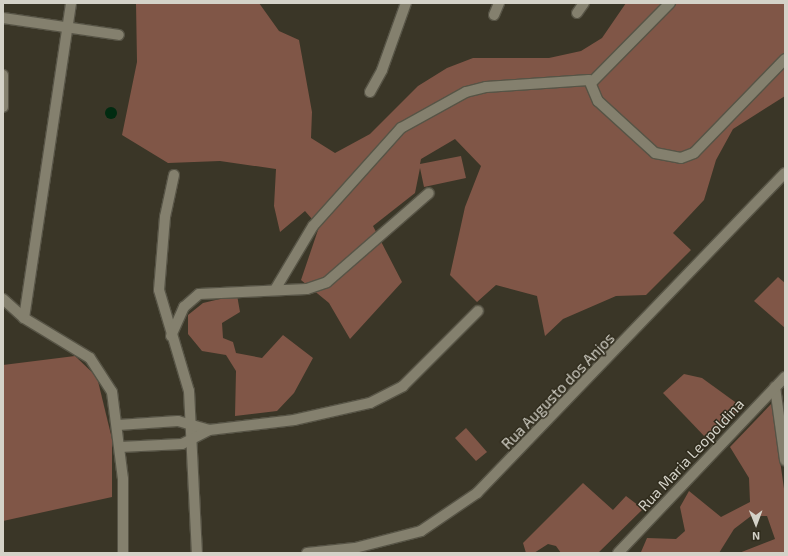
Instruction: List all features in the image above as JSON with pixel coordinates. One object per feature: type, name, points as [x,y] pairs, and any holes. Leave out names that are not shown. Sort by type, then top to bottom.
[{"type":"street","points":[[24,318],[71,3]]},
{"type":"street","points":[[370,92],[382,70],[406,3]]},
{"type":"street","points":[[494,15],[498,3]]},
{"type":"street","points":[[578,13],[584,3]]},
{"type":"street","points":[[592,82],[670,3]]},
{"type":"street","points":[[3,18],[66,29],[119,35]]},
{"type":"street","points":[[592,82],[594,95],[598,101],[655,153],[681,158],[694,153],[785,60]]},
{"type":"street","points":[[3,75],[3,107]]},
{"type":"street","points":[[276,288],[313,226],[401,128],[416,118],[466,92],[486,87],[579,78],[592,82]]},
{"type":"street","name":"Rua Augusto dos Anjos","points":[[307,553],[355,548],[421,531],[477,494],[785,173]]},
{"type":"street","points":[[174,175],[165,217],[159,274],[161,304],[188,385],[197,553]]},
{"type":"street","points":[[172,336],[184,307],[199,294],[276,288],[307,289],[327,282],[429,193]]},
{"type":"street","points":[[3,299],[24,318],[90,358],[112,392],[118,425],[120,448],[123,553]]},
{"type":"street","points":[[120,448],[192,442],[209,430],[322,415],[370,403],[402,386],[478,311]]},
{"type":"street","name":"Rua Maria Leopoldina","points":[[618,553],[785,377]]},
{"type":"street","points":[[775,387],[785,460]]},
{"type":"street","points":[[118,425],[191,422],[209,430]]},
{"type":"shaded area","points":[[136,3],[259,3],[279,31],[299,40],[312,112],[311,138],[335,153],[370,134],[418,86],[447,68],[473,58],[549,58],[581,51],[602,38],[626,3],[785,3],[785,96],[733,129],[716,160],[704,200],[673,233],[691,250],[646,295],[616,296],[563,319],[545,336],[537,296],[496,285],[477,302],[450,275],[465,207],[481,166],[455,139],[421,159],[420,164],[461,156],[466,178],[424,187],[420,168],[415,193],[373,226],[402,282],[350,339],[329,303],[301,280],[319,227],[305,211],[280,232],[274,206],[276,169],[220,161],[168,163],[122,135],[137,62]]},
{"type":"shaded area","points":[[111,107],[115,109],[117,113],[115,117],[111,119],[107,117],[105,113],[107,109]]},
{"type":"shaded area","points":[[778,277],[785,283],[785,328],[754,301]]},
{"type":"shaded area","points":[[237,295],[240,312],[222,323],[223,338],[233,342],[236,353],[262,358],[283,335],[313,358],[294,393],[277,411],[235,416],[236,371],[226,355],[202,351],[188,334],[188,315],[203,303]]},
{"type":"shaded area","points":[[75,356],[97,377],[112,439],[112,497],[3,521],[3,365]]},
{"type":"shaded area","points":[[684,374],[702,378],[742,407],[707,439],[663,393]]},
{"type":"shaded area","points":[[772,403],[785,496],[785,553],[739,553],[775,539],[767,516],[751,516],[734,529],[719,553],[641,552],[647,538],[676,539],[685,531],[680,507],[689,491],[721,517],[750,502],[749,478],[730,447]]},
{"type":"shaded area","points":[[466,428],[487,452],[476,461],[455,438]]},
{"type":"shaded area","points":[[583,483],[613,510],[626,496],[643,509],[598,553],[561,553],[556,546],[548,544],[534,553],[526,553],[523,543]]}]
